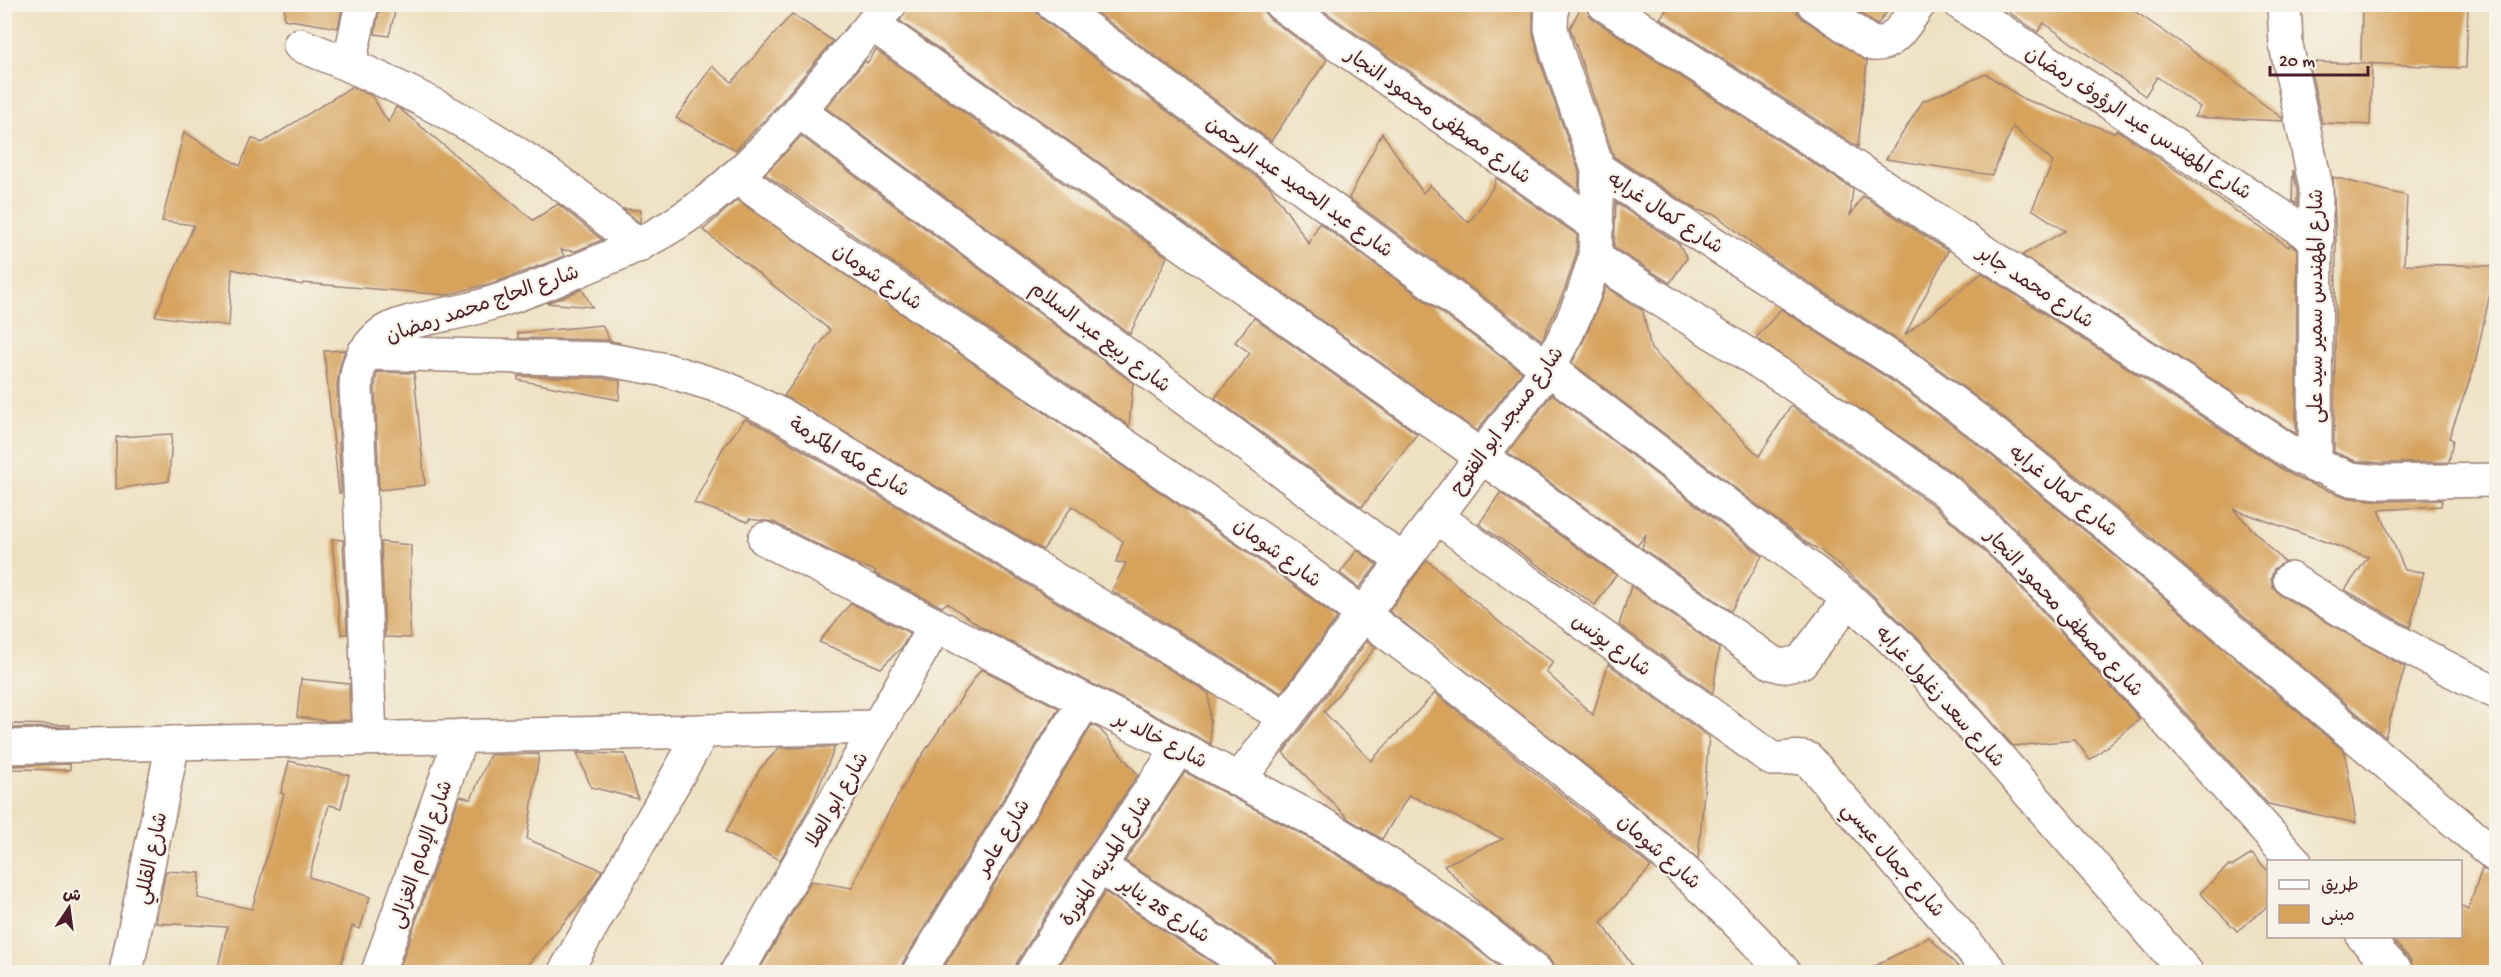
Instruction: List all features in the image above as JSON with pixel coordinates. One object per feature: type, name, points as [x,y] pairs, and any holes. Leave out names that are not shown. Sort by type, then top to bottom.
[{"type":"street","points":[[349,64],[362,4]]},
{"type":"street","name":"شارع عبد الحميد عبد الرحمن","points":[[1053,4],[1548,368]]},
{"type":"street","name":"شارع مصطفى محمود النجار","points":[[1281,4],[1597,226]]},
{"type":"street","name":"شارع مسجد ابو الفتوح","points":[[1239,780],[1548,368],[1584,296],[1595,258],[1598,169],[1557,52],[1551,28],[1552,4]]},
{"type":"street","name":"شارع محمد جابر","points":[[1604,4],[2315,466],[2351,479],[2380,482],[2496,480]]},
{"type":"street","points":[[1814,4],[1872,44],[1882,45],[1890,41],[1919,4]]},
{"type":"street","name":"شارع المهندس عبد الرؤوف رمضان","points":[[1961,4],[2317,240]]},
{"type":"street","name":"شارع المهندس سمير سيد على","points":[[2284,4],[2286,45],[2316,187],[2315,466]]},
{"type":"street","points":[[881,14],[1481,457],[1772,663],[1782,666],[1801,662],[1849,599]]},
{"type":"street","name":"شارع الحاج محمد رمضان","points":[[370,738],[356,386],[357,365],[364,353],[381,334],[401,326],[472,309],[542,285],[638,246],[691,213],[736,176],[798,111],[881,14]]},
{"type":"street","points":[[300,45],[349,64],[427,100],[501,142],[572,191],[638,246]]},
{"type":"street","name":"شارع ربيع عبد السلام","points":[[798,111],[1403,561]]},
{"type":"street","name":"شارع كمال غرابه","points":[[1598,169],[1905,367],[1979,422],[2107,525],[2496,856]]},
{"type":"street","name":"شارع شومان","points":[[736,176],[1274,548],[1363,614],[1659,848],[1745,928],[1784,972]]},
{"type":"street","name":"شارع مصطفى محمود النجار","points":[[1595,258],[1784,377],[1946,490],[2021,560],[2294,860]]},
{"type":"street","name":"شارع مكه المكرمة","points":[[364,353],[605,359],[666,370],[725,388],[781,415],[1286,717]]},
{"type":"street","name":"شارع سعد زغلول غرابه","points":[[1548,368],[1849,599],[1907,653],[2186,972]]},
{"type":"street","name":"شارع يونس","points":[[1437,517],[1772,759],[1790,758]]},
{"type":"street","name":"شارع خالد بر","points":[[765,539],[1179,748],[1320,823],[1399,871],[1475,924],[1536,972]]},
{"type":"street","points":[[2290,579],[2369,628],[2496,693]]},
{"type":"street","name":"شارع ابو العلا","points":[[736,972],[936,625]]},
{"type":"street","name":"شارع عامر","points":[[919,972],[1085,701]]},
{"type":"street","points":[[4,747],[877,727]]},
{"type":"street","points":[[565,972],[703,731]]},
{"type":"street","name":"شارع الإمام الغزالى","points":[[378,972],[461,736]]},
{"type":"street","name":"شارع القللي","points":[[126,972],[173,743]]},
{"type":"street","name":"شارع المدينه المنورة","points":[[1033,972],[1099,866],[1179,748]]},
{"type":"street","name":"شارع جمال عيسي","points":[[1790,758],[1800,756],[1808,759],[1991,972]]},
{"type":"street","name":"شارع 25 يناير","points":[[1099,866],[1260,972]]},
{"type":"street","points":[[2365,938],[2396,972]]},
{"type":"building","points":[[285,4],[343,4],[338,28],[284,19]]},
{"type":"building","points":[[380,4],[397,4],[389,36],[375,34]]},
{"type":"building","points":[[908,4],[1035,4],[1036,12],[1042,19],[1270,187],[1309,244],[1319,223],[1522,372],[1477,431],[900,21]]},
{"type":"building","points":[[1085,4],[1263,4],[1264,12],[1270,19],[1327,60],[1271,141]]},
{"type":"building","points":[[1314,4],[1533,4],[1533,33],[1539,58],[1579,172],[1579,190]]},
{"type":"building","points":[[1671,4],[1796,4],[1797,13],[1803,19],[1867,61],[1858,147],[1660,18]]},
{"type":"building","points":[[1848,4],[1893,4],[1877,25]]},
{"type":"building","points":[[1997,4],[2124,4],[2187,47],[2283,121],[2194,117],[2200,107],[2157,77],[2145,96],[2044,23],[2038,32]]},
{"type":"building","points":[[2362,4],[2468,4],[2466,68],[2361,63]]},
{"type":"building","points":[[1582,5],[1586,5],[1588,13],[1594,20],[1853,189],[1850,216],[1863,196],[1948,251],[1905,335],[1982,273],[2288,473],[2306,482],[2349,498],[2380,501],[2442,500],[2441,506],[2379,510],[2405,570],[2424,572],[2410,627],[2345,590],[2368,557],[2233,509],[2284,562],[2274,569],[2271,578],[2273,587],[2280,595],[2405,667],[2385,737],[2119,510],[1990,407],[1915,351],[1768,256],[1716,215],[1697,210],[1614,157],[1570,28]]},
{"type":"building","points":[[792,14],[833,41],[736,150],[676,118],[712,66],[732,82]]},
{"type":"building","points":[[876,50],[1167,257],[1130,334],[826,108]]},
{"type":"building","points":[[2309,62],[2372,64],[2370,125],[2322,123]]},
{"type":"building","points":[[1986,74],[2024,99],[2114,133],[2117,130],[2289,247],[2290,244],[2297,249],[2296,434],[2022,255],[2065,231],[2032,209],[2053,162],[2013,127],[1992,175],[1886,159],[1923,101]]},
{"type":"building","points":[[351,87],[372,96],[388,122],[396,107],[400,109],[533,220],[558,204],[602,240],[576,251],[561,250],[564,256],[547,263],[499,281],[447,295],[303,283],[302,285],[232,269],[229,326],[155,316],[194,225],[162,221],[184,132],[240,166],[252,138],[262,143]]},
{"type":"building","points":[[1382,133],[1423,193],[1430,185],[1469,223],[1494,186],[1496,178],[1577,235],[1576,255],[1565,289],[1542,340],[1349,198]]},
{"type":"building","points":[[801,136],[1133,383],[1129,426],[765,174]]},
{"type":"building","points":[[2293,170],[2297,189],[2297,204],[2292,201]]},
{"type":"building","points":[[2333,177],[2407,196],[2404,264],[2496,266],[2474,368],[2449,438],[2453,440],[2449,462],[2356,461],[2334,452],[2336,241]]},
{"type":"building","points":[[737,200],[1273,570],[1337,618],[1281,693],[1112,591],[1126,563],[1116,562],[1123,541],[1072,506],[1043,550],[784,396],[830,330],[703,230]]},
{"type":"building","points":[[1616,203],[1679,244],[1687,258],[1670,283],[1614,248]]},
{"type":"building","points":[[623,209],[641,210],[640,223]]},
{"type":"building","points":[[1606,287],[1643,311],[1651,349],[1759,456],[1791,406],[1934,506],[2008,573],[2140,719],[2090,760],[2075,740],[2013,746],[1921,641],[1862,585],[1820,550],[1807,543],[1572,363]]},
{"type":"building","points":[[582,289],[592,307],[546,303],[561,298]]},
{"type":"building","points":[[1781,309],[1894,382],[1968,437],[2095,539],[2345,752],[2356,823],[2268,804],[2035,547],[1959,477],[1756,338]]},
{"type":"building","points":[[1254,318],[1417,434],[1362,507],[1215,398],[1250,353],[1235,342]]},
{"type":"building","points":[[602,325],[610,341],[518,338],[518,333]]},
{"type":"building","points":[[345,350],[337,385],[341,493],[339,493],[324,351]]},
{"type":"building","points":[[377,372],[414,373],[425,485],[379,490],[375,386]]},
{"type":"building","points":[[518,376],[603,378],[620,381],[619,400],[518,380]]},
{"type":"building","points":[[1552,394],[1762,556],[1731,611],[1642,548],[1646,534],[1638,545],[1508,453]]},
{"type":"building","points":[[745,419],[772,432],[1209,693],[1211,744],[983,628],[947,603],[942,607],[874,573],[876,571],[856,564],[773,522],[749,519],[748,522],[694,503],[723,448]]},
{"type":"building","points":[[172,434],[169,481],[116,489],[116,437]]},
{"type":"building","points":[[1500,493],[1616,575],[1595,605],[1479,524]]},
{"type":"building","points":[[332,539],[343,540],[347,634],[341,634]]},
{"type":"building","points":[[381,542],[411,545],[410,638],[385,637]]},
{"type":"building","points":[[1357,550],[1377,565],[1359,588],[1340,573]]},
{"type":"building","points":[[1427,560],[1504,626],[1553,662],[1546,672],[1593,715],[1608,664],[1709,737],[1698,859],[1605,780],[1389,611]]},
{"type":"building","points":[[1631,586],[1719,648],[1713,693],[1619,625]]},
{"type":"building","points":[[851,603],[910,633],[902,647],[881,668],[819,642]]},
{"type":"building","points":[[1367,641],[1376,647],[1324,712],[1371,761],[1435,693],[1651,867],[1601,922],[1637,972],[1554,972],[1548,957],[1483,907],[1444,865],[1503,839],[1409,795],[1382,839],[1350,820],[1283,753]]},
{"type":"building","points":[[981,669],[1059,708],[903,962],[900,972],[758,972],[811,881],[852,888],[871,844],[916,764]]},
{"type":"building","points":[[301,679],[349,684],[350,720],[327,721],[297,717]]},
{"type":"building","points":[[10,724],[70,725],[70,727],[10,728]]},
{"type":"building","points":[[1092,725],[1100,729],[1138,775],[1083,856],[1017,962],[1014,972],[941,972]]},
{"type":"building","points":[[835,747],[814,799],[780,860],[726,832],[760,769],[779,748]]},
{"type":"building","points":[[577,753],[625,754],[638,799],[591,787]]},
{"type":"building","points":[[539,754],[527,839],[602,870],[587,896],[521,972],[398,972],[460,796],[471,799],[490,755]]},
{"type":"building","points":[[289,761],[349,775],[341,808],[329,805],[309,877],[370,897],[360,929],[352,926],[339,972],[217,972],[227,927],[156,923],[166,871],[200,873],[198,898],[252,909],[284,794],[281,793]]},
{"type":"building","points":[[70,764],[70,770],[8,769],[8,766]]},
{"type":"building","points":[[1185,772],[1311,839],[1389,887],[1464,939],[1506,972],[1279,972],[1270,956],[1125,861]]},
{"type":"building","points":[[2252,854],[2267,870],[2267,907],[2237,931],[2200,893],[2228,866],[2233,866]]},
{"type":"building","points":[[2482,869],[2496,874],[2496,959],[2487,972],[2414,972],[2410,959],[2391,938],[2462,938],[2462,906],[2468,910]]},
{"type":"building","points":[[1105,892],[1227,972],[1055,972]]},
{"type":"building","points":[[1929,937],[1963,972],[1864,972]]}]
